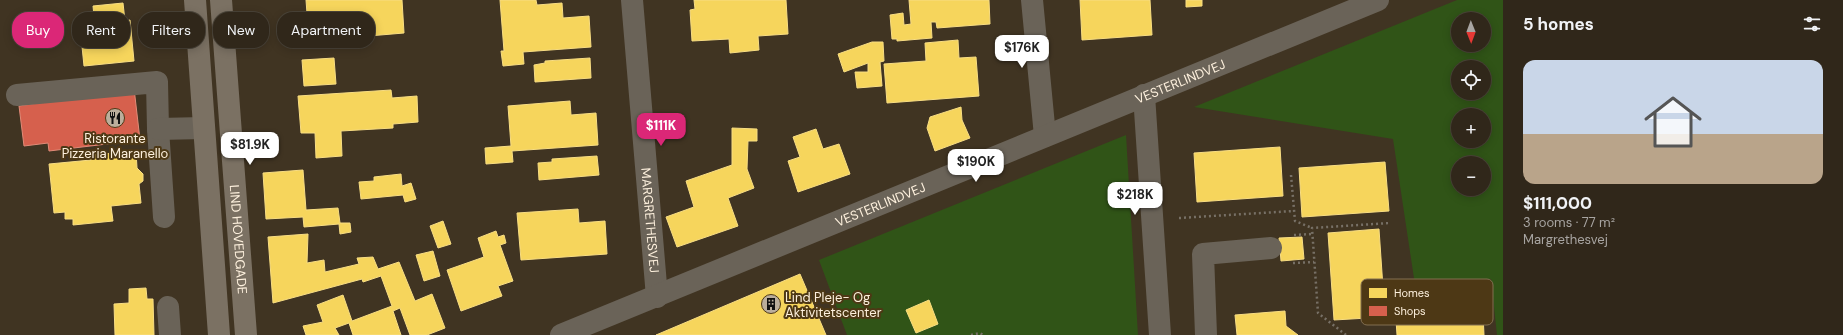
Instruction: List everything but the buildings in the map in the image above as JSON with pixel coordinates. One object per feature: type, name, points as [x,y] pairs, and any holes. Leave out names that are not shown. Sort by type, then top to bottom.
[{"type":"main road","name":"LIND HOVEDGADE","points":[[195,0],[219,335]]},
{"type":"main road","name":"LIND HOVEDGADE","points":[[221,0],[246,335]]},
{"type":"street","name":"MARGRETHESVEJ","points":[[632,0],[657,297]]},
{"type":"street","points":[[1032,0],[1045,136]]},
{"type":"street","name":"VESTERLINDVEJ","points":[[561,335],[657,297],[1144,95],[1378,0]]},
{"type":"street","points":[[17,95],[157,82],[158,129],[164,218]]},
{"type":"street","points":[[1144,95],[1160,335]]},
{"type":"street","points":[[158,129],[204,128]]},
{"type":"street","points":[[1206,335],[1203,254],[1271,248]]},
{"type":"street","points":[[168,307],[170,335]]},
{"type":"path","points":[[1292,175],[1295,221],[1312,228],[1390,223]]},
{"type":"path","points":[[1152,220],[1294,211]]},
{"type":"path","points":[[1312,228],[1318,313],[1346,335]]},
{"type":"path","points":[[971,335],[980,333],[983,335]]},
{"type":"green space","points":[[1457,0],[1503,0],[1503,335],[1497,335],[1493,298],[1493,279],[1414,279],[1393,139],[1194,107]]},
{"type":"green space","points":[[1126,135],[1138,335],[847,335],[819,260]]},
{"type":"place","name":"Ristorante Pizzeria Maranello","points":[[115,118]]},
{"type":"place","name":"Lind Pleje- Og Aktivitetscenter","points":[[771,304]]}]
